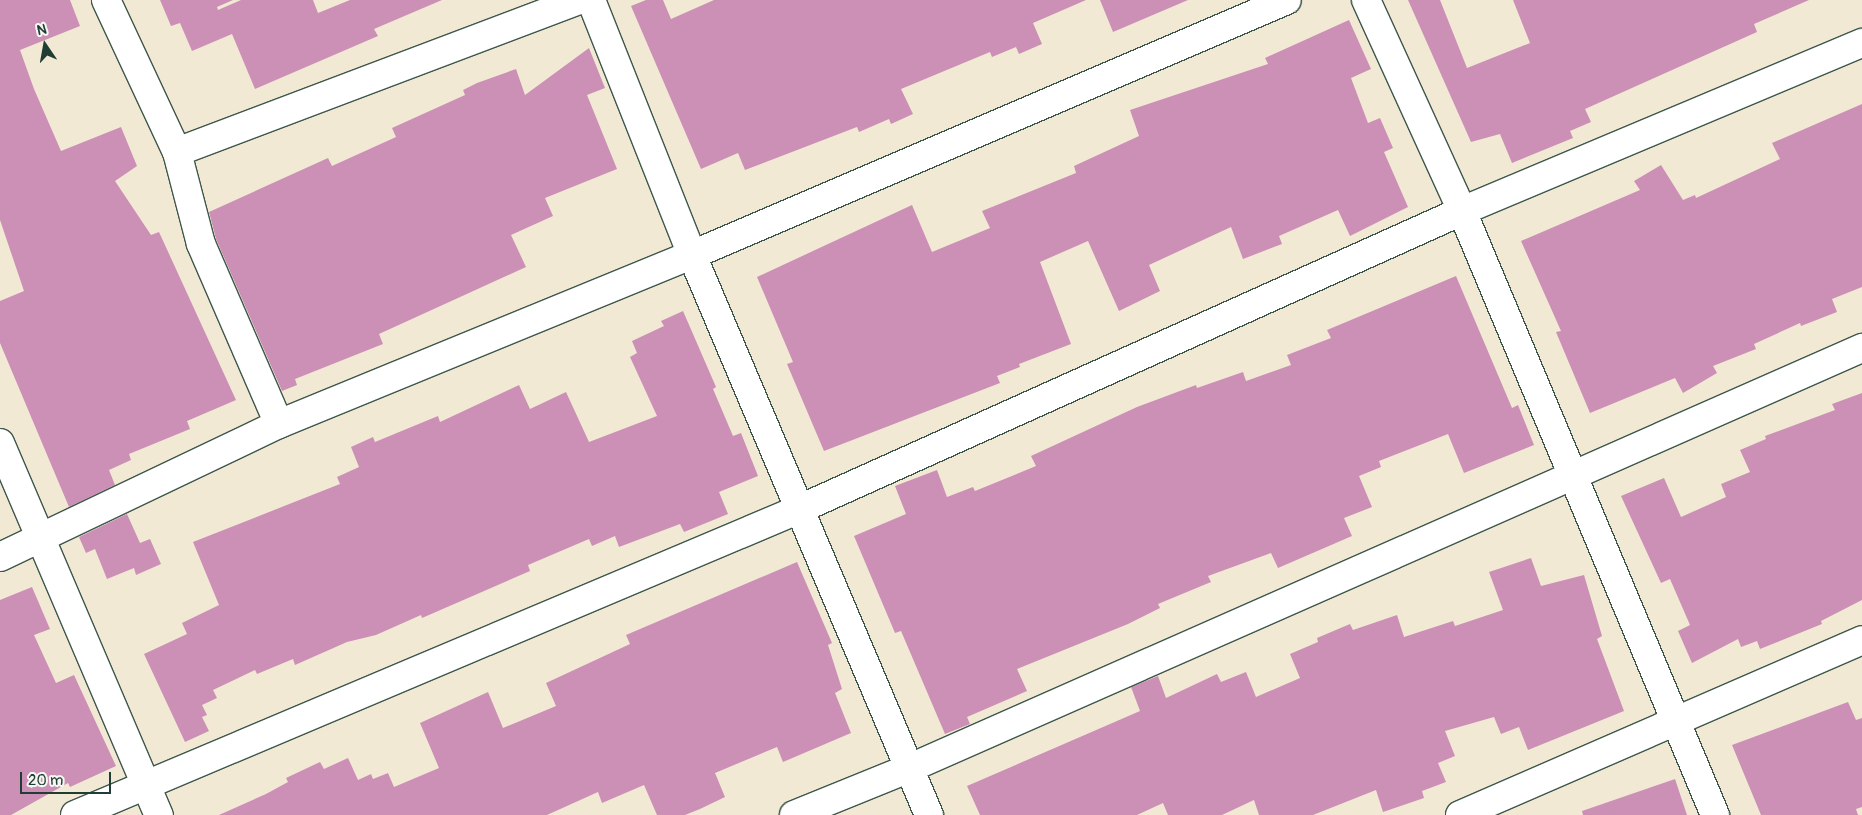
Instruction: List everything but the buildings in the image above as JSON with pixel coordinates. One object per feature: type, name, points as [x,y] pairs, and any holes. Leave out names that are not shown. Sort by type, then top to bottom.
[{"type":"street","points":[[106,0],[177,152],[201,244],[279,424]]},
{"type":"street","points":[[177,152],[580,0]]},
{"type":"street","points":[[591,0],[692,255],[802,508],[929,815]]},
{"type":"street","points":[[0,558],[39,541],[279,424],[692,255],[1287,0]]},
{"type":"street","points":[[1366,0],[1462,211],[1715,815]]},
{"type":"street","points":[[75,815],[802,508],[1462,211],[1862,43]]},
{"type":"street","points":[[794,815],[910,768],[1862,348]]},
{"type":"street","points":[[0,443],[39,541],[159,815]]},
{"type":"street","points":[[1460,815],[1862,640]]}]
